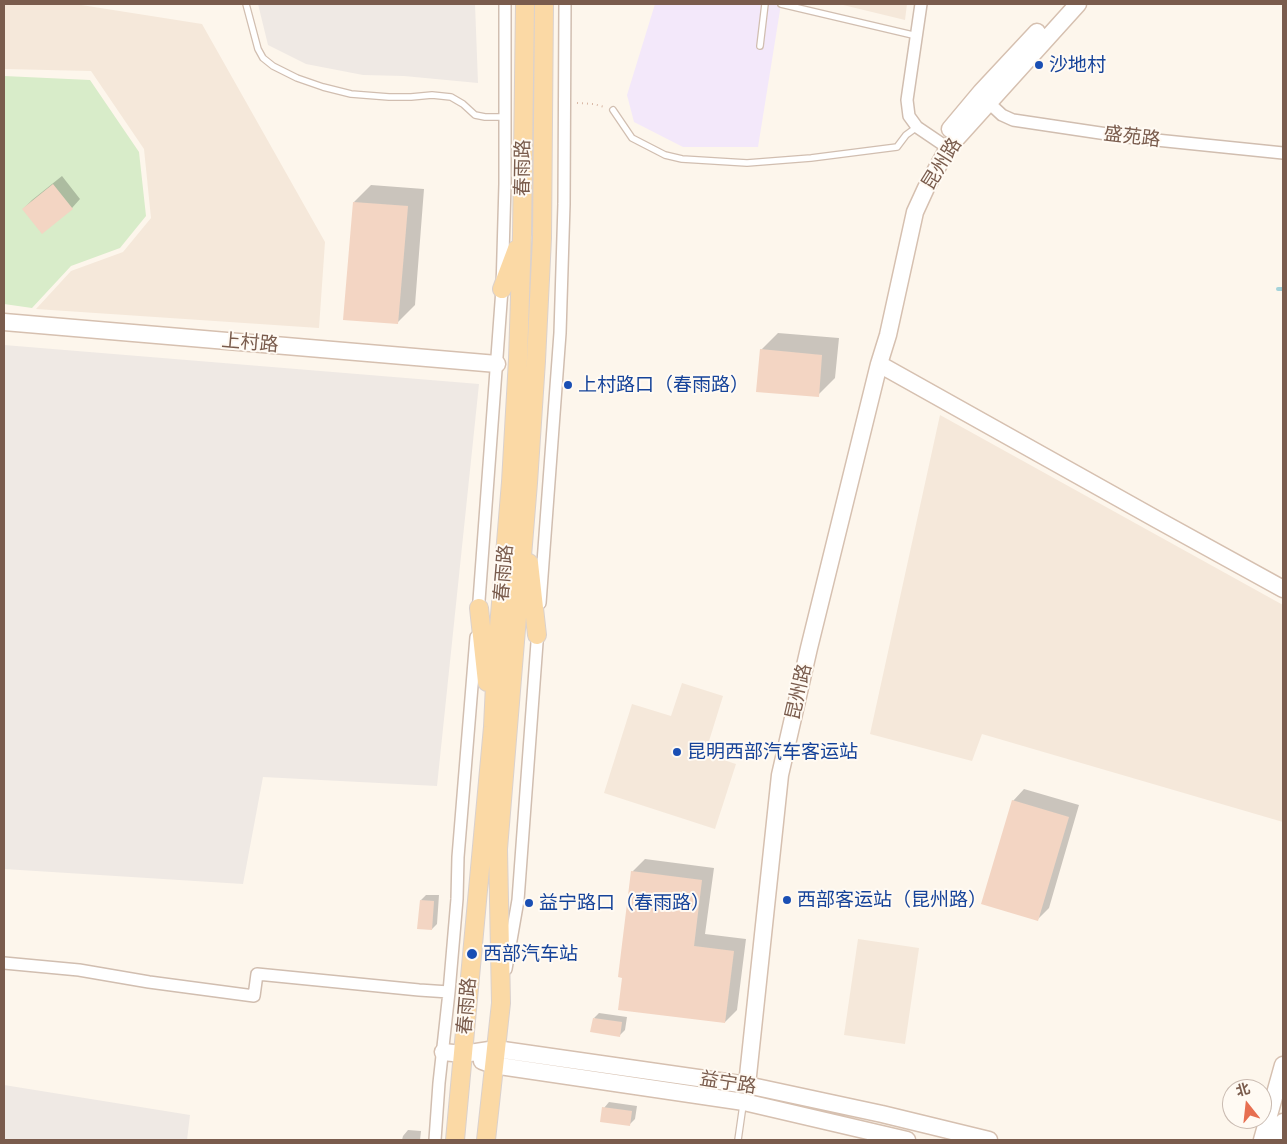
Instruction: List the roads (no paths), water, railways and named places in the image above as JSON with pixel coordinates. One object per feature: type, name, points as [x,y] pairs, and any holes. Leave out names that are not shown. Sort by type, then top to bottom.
[{"type":"main road","points":[[514,4],[524,65]]},
{"type":"main road","name":"春雨路","points":[[455,1140],[492,727],[517,387],[522,234],[525,4]]},
{"type":"main road","name":"昆州路","points":[[747,1085],[780,775],[879,364],[888,335],[915,212],[944,145],[981,92],[1063,4]]},
{"type":"main road","name":"昆州路","points":[[944,145],[988,102],[1078,4]]},
{"type":"main road","name":"春雨路","points":[[486,1140],[501,1003],[498,848],[536,370],[542,238],[545,9]]},
{"type":"main road","points":[[502,289],[522,234]]},
{"type":"main road","name":"上村路","points":[[4,322],[497,364]]},
{"type":"main road","points":[[879,364],[1156,520],[1283,589]]},
{"type":"main road","points":[[525,526],[538,635]]},
{"type":"main road","points":[[479,608],[492,727]]},
{"type":"main road","name":"益宁路","points":[[443,1052],[747,1085],[882,1114],[989,1140]]},
{"type":"main road","name":"益宁路","points":[[494,1057],[744,1102],[907,1140]]},
{"type":"main road","points":[[1262,1140],[1283,1066]]},
{"type":"main road","points":[[1278,1140],[1283,1122]]},
{"type":"street","points":[[435,1140],[450,992],[458,858],[479,608],[502,289],[505,184],[505,4]]},
{"type":"street","points":[[501,1003],[518,900],[560,333],[564,204],[565,4]]},
{"type":"street","points":[[921,4],[908,100],[909,116],[917,127],[944,145]]},
{"type":"street","name":"盛苑路","points":[[988,102],[1002,115],[1013,120],[1127,137],[1283,153]]},
{"type":"street","points":[[4,963],[79,970],[254,996],[257,974],[450,992]]},
{"type":"lane","points":[[246,4],[258,49],[263,58],[273,66],[297,78],[351,94],[389,98],[432,95],[451,97],[463,104],[475,116],[505,117]]},
{"type":"lane","points":[[760,46],[765,4]]},
{"type":"lane","points":[[781,4],[917,36]]},
{"type":"lane","points":[[613,110],[632,138],[666,155],[682,159],[738,163],[811,158],[897,147],[906,135],[917,127]]},
{"type":"lane","points":[[738,1140],[747,1085]]},
{"type":"waterway","points":[[1278,289],[1283,289]]},
{"type":"place","name":"沙地村","points":[[1039,65]]},
{"type":"place","name":"上村路口（春雨路）","points":[[568,385]]},
{"type":"place","name":"昆明西部汽车客运站","points":[[677,752]]},
{"type":"place","name":"西部客运站（昆州路）","points":[[787,900]]},
{"type":"place","name":"益宁路口（春雨路）","points":[[529,903]]},
{"type":"place","name":"西部汽车站","points":[[472,954]]}]
